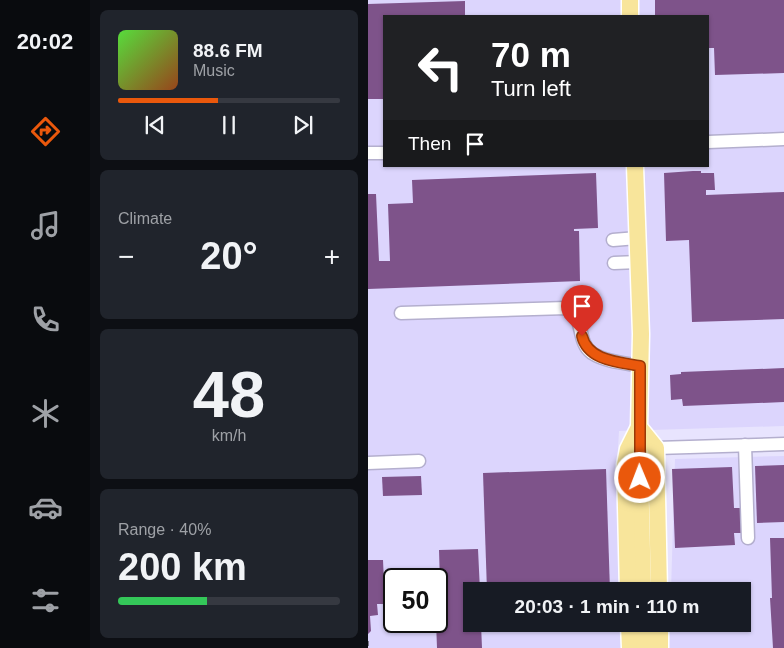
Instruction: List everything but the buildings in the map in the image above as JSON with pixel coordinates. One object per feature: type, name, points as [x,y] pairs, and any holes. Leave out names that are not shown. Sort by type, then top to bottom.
[{"type":"main road","points":[[630,0],[630,15]]},
{"type":"main road","points":[[635,167],[641,334],[639,427],[643,582]]},
{"type":"main road","points":[[639,427],[656,448],[659,582]]},
{"type":"main road","points":[[628,582],[625,465],[628,449],[639,427]]},
{"type":"main road","points":[[629,632],[630,648]]},
{"type":"main road","points":[[644,632],[645,648]]},
{"type":"main road","points":[[660,632],[660,648]]},
{"type":"street","points":[[709,142],[784,139]]},
{"type":"street","points":[[368,153],[383,153]]},
{"type":"street","points":[[613,240],[637,238]]},
{"type":"street","points":[[614,263],[638,262]]},
{"type":"street","points":[[400,313],[567,308],[573,310],[577,316],[584,344],[591,352],[609,361],[640,366]]},
{"type":"street","points":[[656,448],[784,444]]},
{"type":"street","points":[[745,445],[748,538]]},
{"type":"street","points":[[368,463],[419,461]]},
{"type":"path","points":[[368,641],[368,648]]},
{"type":"shaded area","points":[[368,0],[784,0],[784,426],[619,431],[617,466],[624,582],[463,582],[463,632],[627,632],[628,648],[368,648]]},
{"type":"shaded area","points":[[784,456],[784,648],[669,648],[670,632],[751,632],[751,582],[671,582],[675,459]]},
{"type":"route","points":[[582,336],[584,344],[591,352],[609,361],[640,366],[640,478]]}]
